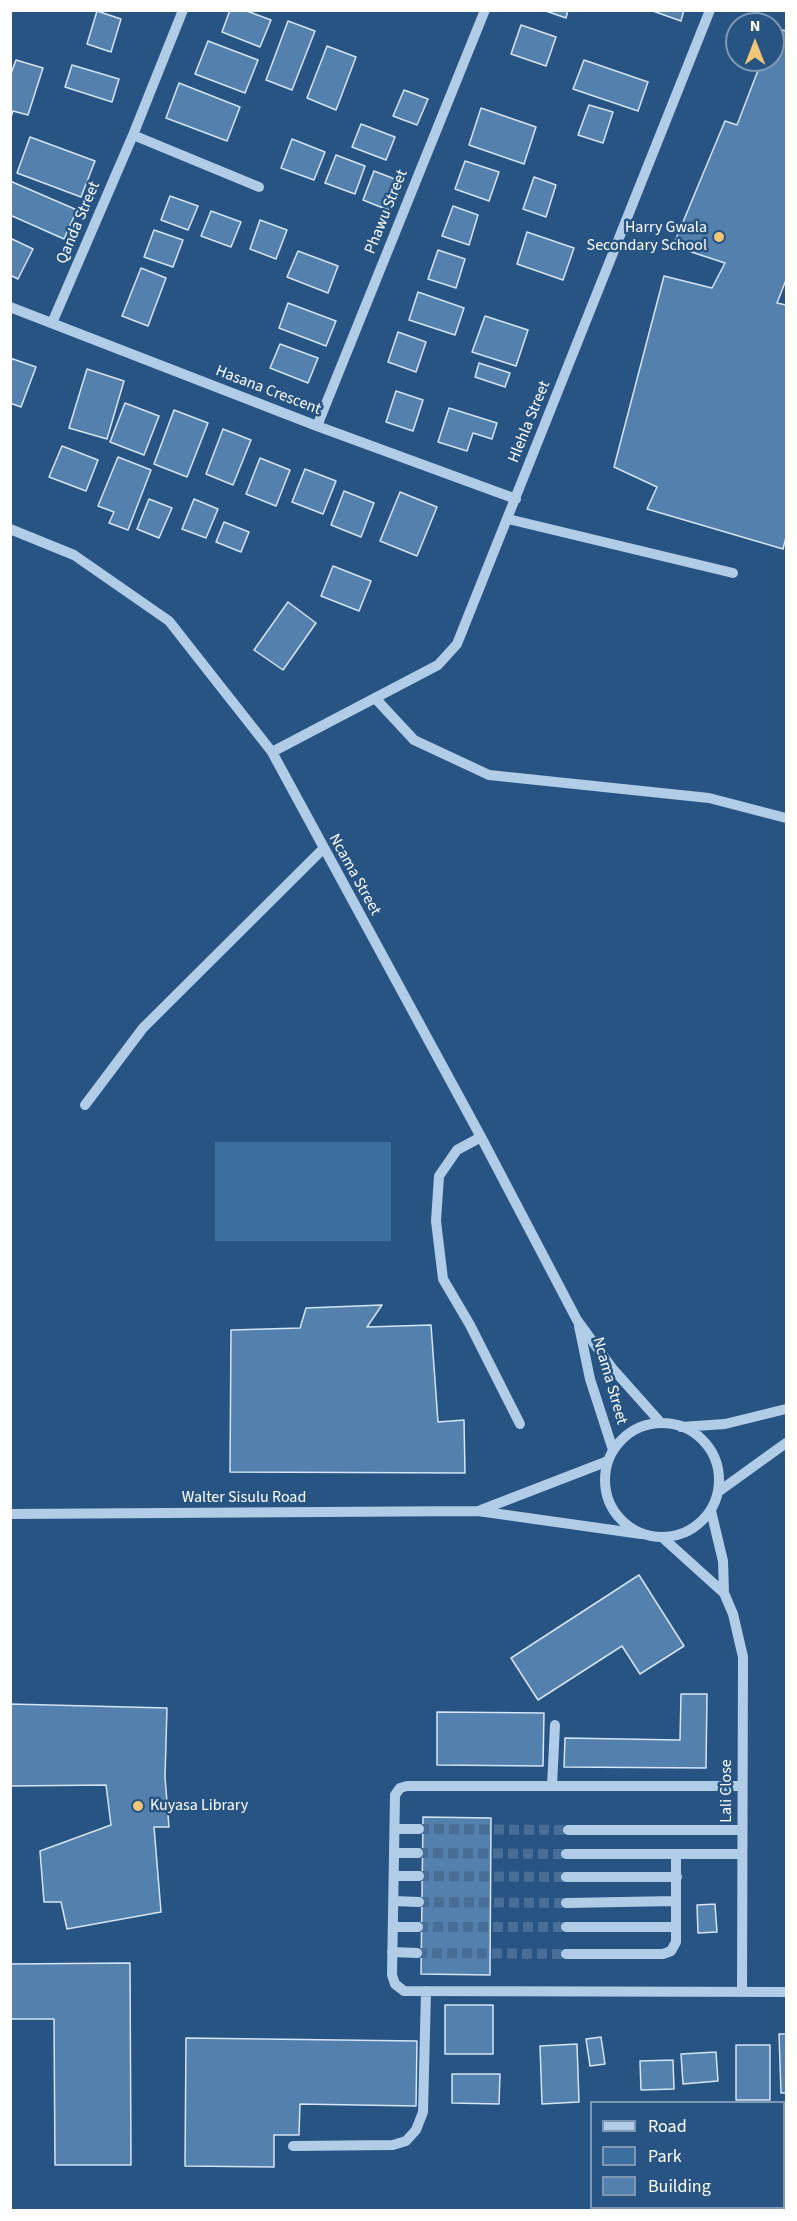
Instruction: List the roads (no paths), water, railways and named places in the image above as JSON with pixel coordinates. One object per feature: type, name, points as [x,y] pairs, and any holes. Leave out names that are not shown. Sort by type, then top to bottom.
[{"type":"street","name":"Qanda Street","points":[[52,323],[133,135],[183,10]]},
{"type":"street","name":"Phawu Street","points":[[317,426],[485,10]]},
{"type":"street","name":"Hlehla Street","points":[[272,752],[438,665],[458,644],[710,10]]},
{"type":"street","points":[[133,135],[259,187]]},
{"type":"street","name":"Hasana Crescent","points":[[10,306],[317,426],[516,499]]},
{"type":"street","points":[[508,519],[734,573]]},
{"type":"street","name":"Ncama Street","points":[[10,529],[74,555],[169,621],[272,752],[578,1320],[612,1368],[661,1423]]},
{"type":"street","points":[[375,698],[414,740],[489,775],[709,798],[786,818]]},
{"type":"street","points":[[85,1105],[143,1028],[323,849]]},
{"type":"street","points":[[481,1137],[457,1150],[439,1176],[436,1221],[443,1279],[470,1325],[520,1424]]},
{"type":"street","name":"Ncama Street","points":[[578,1320],[590,1379],[614,1450]]},
{"type":"street","points":[[681,1427],[699,1437],[712,1452],[718,1472],[718,1492],[711,1511],[690,1530],[663,1538],[641,1534],[623,1522],[610,1504],[604,1483],[608,1461],[614,1450],[630,1433],[661,1423],[681,1427],[725,1424],[786,1409]]},
{"type":"street","points":[[718,1492],[786,1443]]},
{"type":"street","name":"Walter Sisulu Road","points":[[477,1511],[608,1461]]},
{"type":"street","name":"Walter Sisulu Road","points":[[10,1514],[477,1511],[641,1534]]},
{"type":"street","name":"Lali Close","points":[[711,1511],[723,1561],[724,1593]]},
{"type":"street","name":"Lali Close","points":[[663,1538],[724,1593],[734,1614],[743,1657],[742,1992]]},
{"type":"street","points":[[552,1786],[555,1725]]},
{"type":"street","points":[[742,1786],[407,1786],[400,1788],[395,1795],[392,1976],[395,1984],[404,1991],[786,1992]]},
{"type":"street","points":[[395,1829],[419,1829]]},
{"type":"street","points":[[568,1830],[742,1830]]},
{"type":"street","points":[[395,1853],[418,1853]]},
{"type":"street","points":[[566,1854],[742,1854]]},
{"type":"street","points":[[566,1954],[663,1954],[671,1951],[676,1942],[676,1854]]},
{"type":"street","points":[[394,1876],[419,1876]]},
{"type":"street","points":[[566,1877],[677,1877]]},
{"type":"street","points":[[394,1901],[419,1902]]},
{"type":"street","points":[[566,1902],[676,1901]]},
{"type":"street","points":[[393,1927],[418,1927]]},
{"type":"street","points":[[566,1927],[676,1927]]},
{"type":"street","points":[[392,1952],[417,1953]]},
{"type":"street","points":[[293,2146],[393,2145],[406,2141],[416,2130],[423,2112],[426,1991]]},
{"type":"tunnel","points":[[419,1829],[568,1830]]},
{"type":"tunnel","points":[[418,1853],[566,1854]]},
{"type":"tunnel","points":[[419,1876],[566,1877]]},
{"type":"tunnel","points":[[419,1902],[566,1903]]},
{"type":"tunnel","points":[[418,1927],[566,1927]]},
{"type":"tunnel","points":[[417,1953],[566,1954]]},
{"type":"place","name":"Harry Gwala Secondary School","points":[[719,237]]},
{"type":"place","name":"Kuyasa Library","points":[[138,1806]]}]
